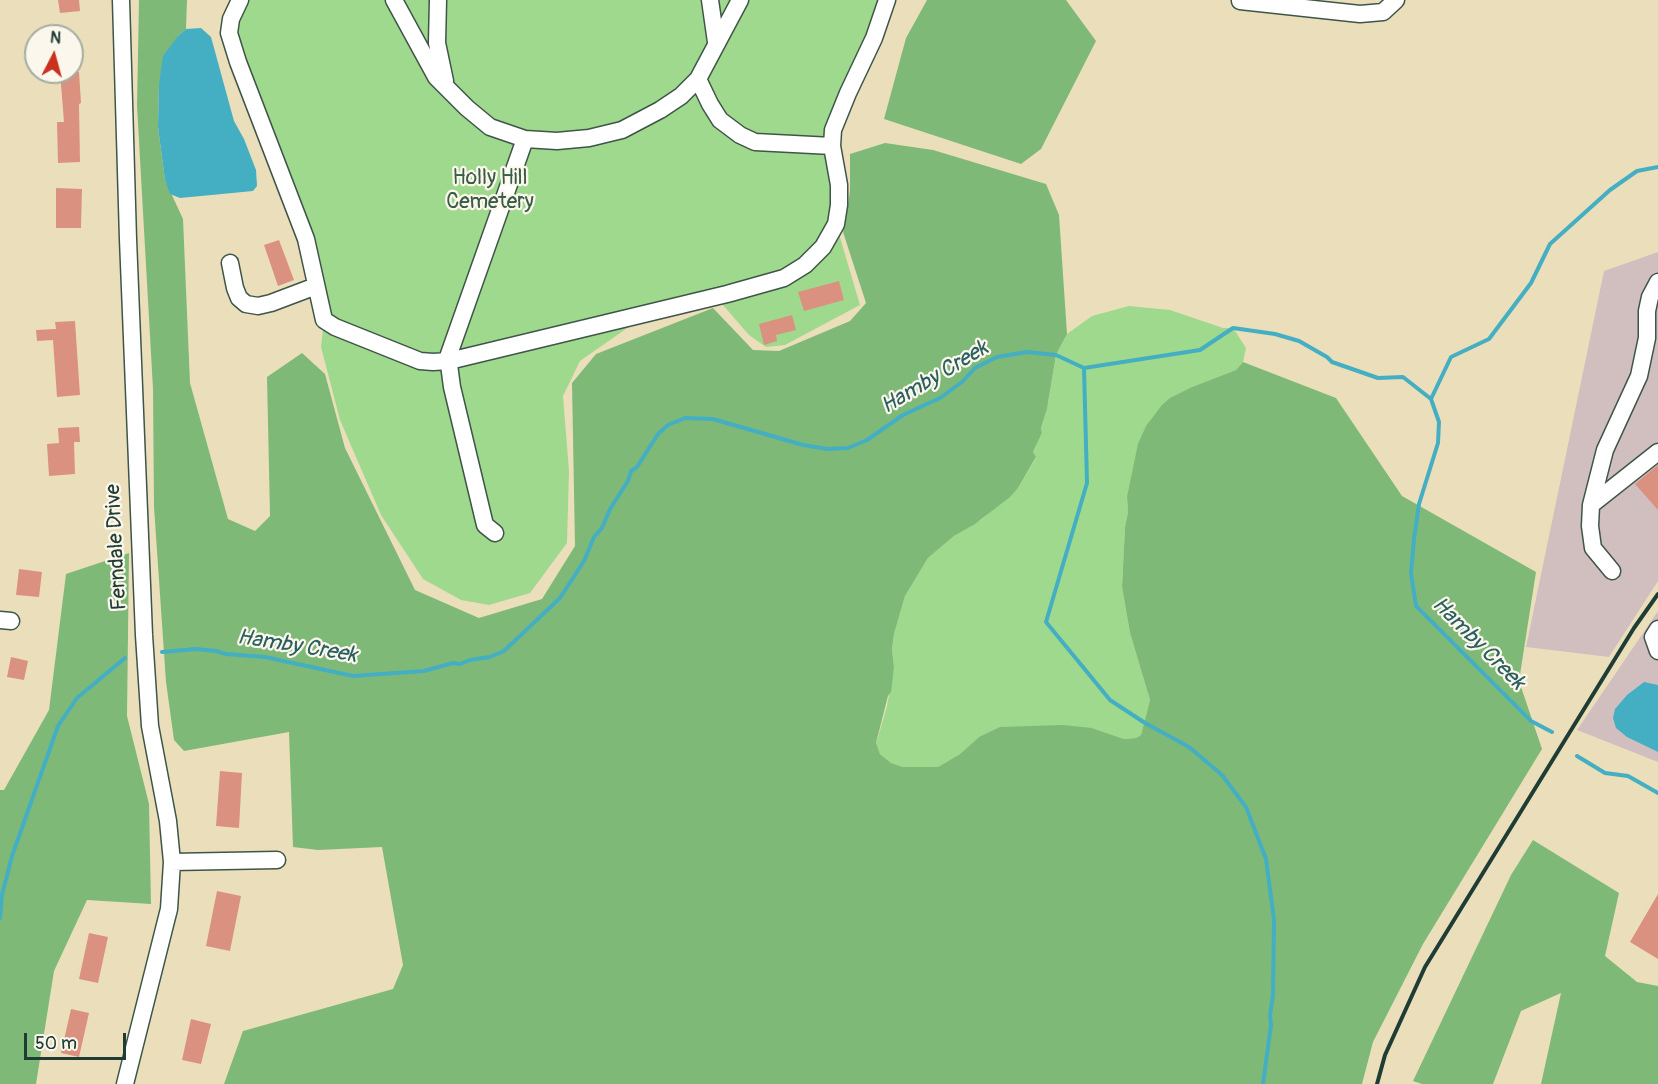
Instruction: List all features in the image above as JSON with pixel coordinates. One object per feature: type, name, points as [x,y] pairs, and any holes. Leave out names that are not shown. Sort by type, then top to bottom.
[{"type":"street","name":"Ferndale Drive","points":[[121,0],[130,298],[145,656],[150,726],[168,821],[172,862],[169,909],[125,1084]]},
{"type":"street","points":[[240,0],[231,19],[230,33],[238,62],[306,239],[324,320],[335,327],[420,361],[449,361],[646,315],[784,278],[805,266],[823,247],[836,224],[839,185],[832,146],[833,130],[874,38],[887,0]]},
{"type":"street","points":[[394,0],[436,77],[467,108],[490,127],[525,138],[557,141],[589,138],[622,130],[681,96],[698,79],[740,0]]},
{"type":"street","points":[[438,0],[437,43],[446,87]]},
{"type":"street","points":[[710,0],[716,42]]},
{"type":"street","points":[[1240,1],[1360,14],[1383,12],[1396,0]]},
{"type":"street","points":[[698,79],[720,120],[740,135],[754,142],[832,146]]},
{"type":"street","points":[[495,533],[485,525],[452,387],[449,361],[452,346],[525,138]]},
{"type":"street","points":[[230,263],[235,288],[239,298],[246,304],[258,306],[271,303],[316,286]]},
{"type":"street","points":[[1612,571],[1593,548],[1590,526],[1591,506],[1605,450],[1639,376],[1647,338],[1647,311],[1650,297],[1658,282]]},
{"type":"street","points":[[1591,506],[1658,452]]},
{"type":"street","points":[[1658,629],[1653,637],[1658,651]]},
{"type":"street","points":[[172,862],[277,860]]},
{"type":"shaded area","points":[[1658,252],[1658,581],[1609,657],[1526,647],[1604,271]]},
{"type":"shaded area","points":[[1658,611],[1658,762],[1577,730]]},
{"type":"green space","points":[[139,0],[187,0],[186,29],[178,36],[159,84],[158,127],[165,180],[183,219],[190,383],[228,519],[255,531],[270,516],[267,377],[302,353],[325,374],[345,448],[415,590],[479,618],[542,599],[575,546],[572,383],[596,354],[713,308],[753,350],[779,351],[850,321],[866,303],[843,232],[850,190],[850,154],[885,143],[933,150],[1046,184],[1059,215],[1067,334],[1056,355],[1047,409],[1041,428],[1042,433],[1033,452],[1036,457],[1018,488],[1010,497],[975,524],[954,536],[928,558],[905,596],[894,634],[891,692],[876,743],[880,754],[891,763],[903,767],[938,767],[960,754],[979,737],[1000,727],[1063,725],[1092,728],[1124,739],[1141,735],[1150,700],[1130,633],[1122,587],[1128,512],[1127,497],[1138,444],[1146,426],[1170,398],[1236,370],[1243,362],[1336,398],[1402,496],[1536,572],[1519,681],[1542,749],[1423,944],[1373,1042],[1362,1084],[224,1084],[243,1031],[393,989],[403,965],[382,847],[318,850],[293,847],[289,732],[184,751],[174,740],[166,682],[154,507],[153,389],[137,106]]},
{"type":"green space","name":"Holly Hill Cemetery","points":[[240,0],[887,0],[833,130],[836,224],[860,305],[785,345],[766,347],[749,335],[716,297],[646,315],[580,361],[563,396],[569,471],[567,543],[530,593],[489,605],[461,600],[423,579],[381,515],[340,420],[321,347],[324,320],[231,19]]},
{"type":"green space","points":[[927,0],[1066,0],[1096,41],[1041,149],[1021,164],[884,119],[906,38]]},
{"type":"green space","points":[[1129,306],[1170,310],[1223,328],[1233,328],[1246,348],[1243,362],[1236,370],[1192,387],[1127,497],[1128,512],[1122,587],[1130,633],[1150,700],[1141,735],[1124,739],[1092,728],[979,737],[960,754],[938,767],[903,767],[891,763],[880,754],[876,744],[887,706],[894,667],[892,649],[894,634],[905,596],[928,558],[954,536],[982,519],[1018,488],[1036,458],[1033,452],[1042,433],[1041,428],[1047,409],[1056,355],[1067,334],[1092,316]]},
{"type":"green space","points":[[129,553],[127,716],[149,804],[151,904],[87,900],[54,971],[36,1084],[0,1084],[0,790],[4,790],[49,710],[66,574]]},
{"type":"green space","points":[[1533,840],[1619,893],[1605,956],[1637,982],[1658,986],[1658,1084],[1541,1084],[1561,993],[1521,1011],[1493,1084],[1422,1084],[1413,1081],[1511,875]]},
{"type":"water","points":[[201,28],[211,37],[234,121],[256,170],[257,186],[253,191],[180,198],[170,194],[165,180],[158,127],[159,84],[163,56],[178,36],[186,29]]},
{"type":"water","points":[[1644,682],[1658,685],[1658,752],[1627,737],[1616,728],[1613,718],[1615,709],[1627,695]]},
{"type":"building","points":[[58,0],[79,0],[80,11],[60,13]]},
{"type":"building","points":[[61,84],[80,84],[80,162],[58,163],[57,122],[64,122]]},
{"type":"building","points":[[56,188],[82,189],[81,228],[56,228]]},
{"type":"building","points":[[279,240],[294,280],[278,286],[264,245]]},
{"type":"building","points":[[839,281],[844,300],[804,311],[798,292]]},
{"type":"building","points":[[792,315],[796,330],[776,335],[777,341],[764,345],[759,324]]},
{"type":"building","points":[[75,321],[80,395],[57,397],[53,340],[37,341],[36,330],[56,329],[55,322]]},
{"type":"building","points":[[79,427],[80,442],[74,442],[75,474],[49,476],[47,444],[59,443],[58,428]]},
{"type":"building","points":[[1658,465],[1658,510],[1635,484]]},
{"type":"building","points":[[19,569],[42,572],[39,597],[16,595]]},
{"type":"building","points":[[11,657],[28,661],[24,680],[7,677]]},
{"type":"building","points":[[220,771],[242,773],[239,828],[216,826]]},
{"type":"building","points":[[217,891],[241,896],[230,951],[206,946]]},
{"type":"building","points":[[1658,894],[1658,959],[1630,942]]},
{"type":"building","points":[[89,933],[108,937],[98,983],[79,979]]},
{"type":"building","points":[[71,1009],[89,1013],[79,1057],[61,1053]]},
{"type":"building","points":[[191,1019],[211,1024],[201,1064],[182,1060]]},
{"type":"waterway","points":[[1431,399],[1451,357],[1489,339],[1531,283],[1550,244],[1610,190],[1637,171],[1658,167]]},
{"type":"waterway","name":"Hamby Creek","points":[[162,652],[196,649],[265,657],[353,676],[424,671],[453,663],[460,664],[490,657],[504,651],[560,598],[584,561],[594,537],[602,528],[610,509],[628,481],[631,471],[637,467],[658,434],[668,425],[685,418],[713,419],[803,445],[828,449],[848,448],[867,440],[903,415],[940,398],[962,382],[975,368],[997,357],[1027,352],[1056,355],[1084,368],[1200,350],[1233,328],[1275,334],[1299,341],[1332,362],[1378,378],[1403,377],[1431,399],[1439,422],[1438,443],[1419,504],[1414,539],[1411,573],[1416,606],[1531,721],[1552,732]]},
{"type":"waterway","points":[[1084,368],[1087,483],[1046,622],[1110,700],[1145,723],[1189,747],[1222,775],[1246,807],[1266,859],[1274,920],[1271,1025],[1263,1084]]},
{"type":"waterway","name":"Hamby Creek","points":[[0,918],[2,895],[12,856],[58,726],[77,698],[125,658]]},
{"type":"waterway","name":"Hamby Creek","points":[[1577,756],[1605,773],[1628,776],[1658,793]]},
{"type":"railway","points":[[1377,1084],[1385,1055],[1425,967],[1634,628],[1658,594]]}]
